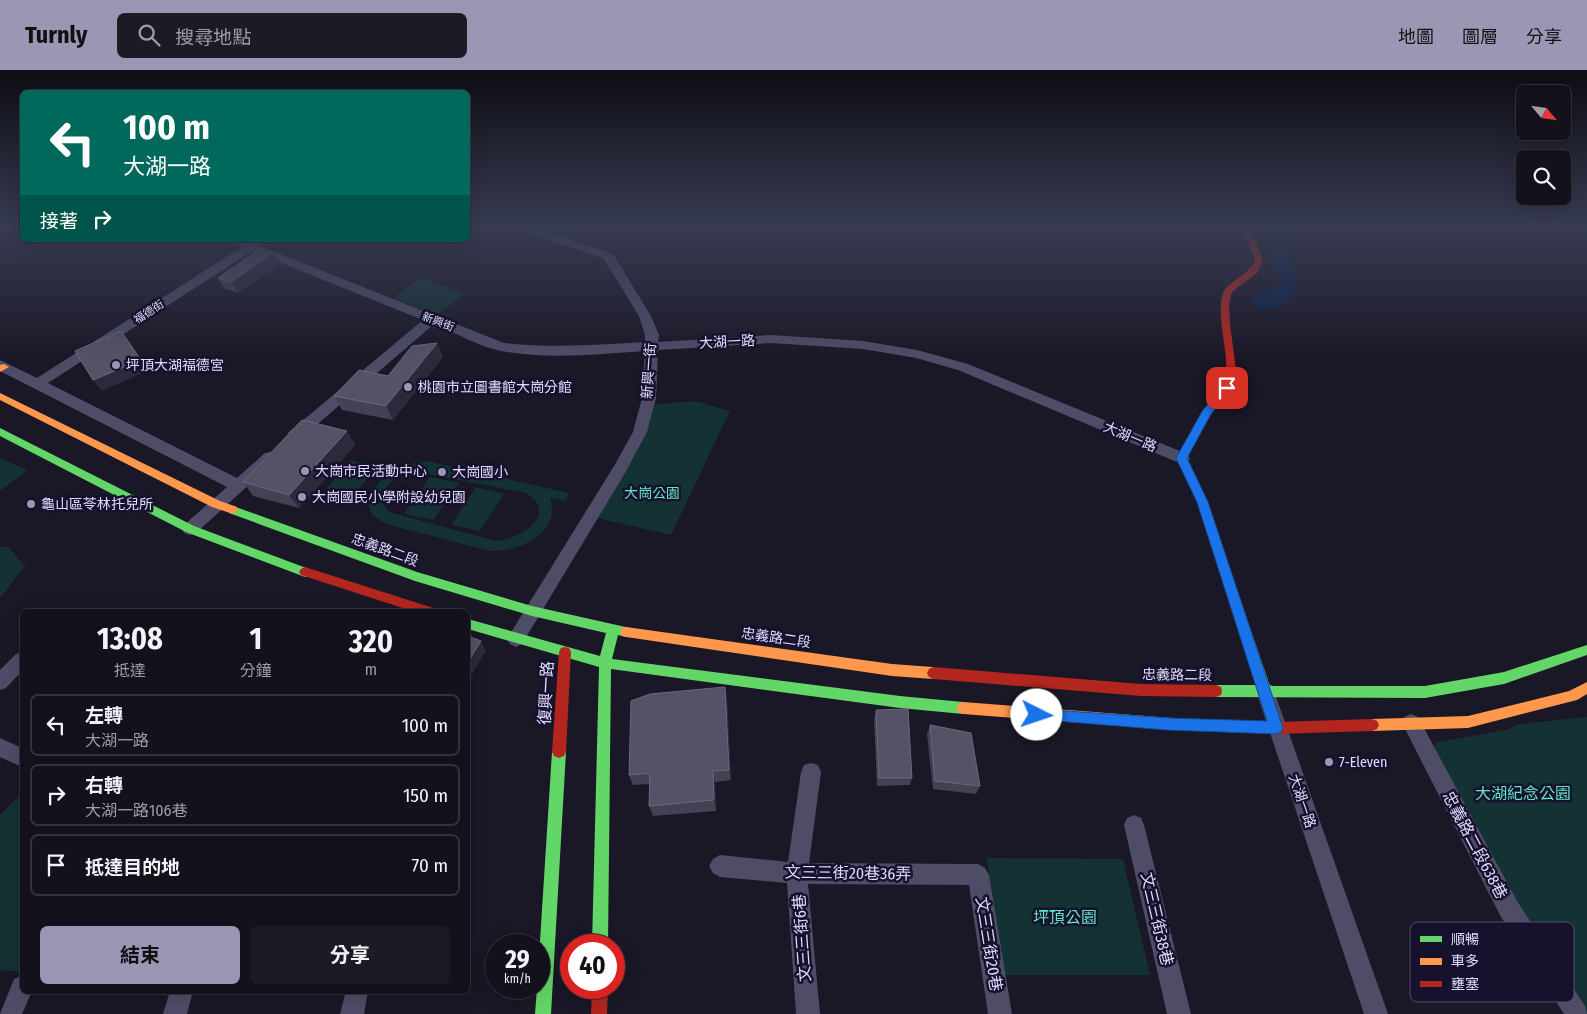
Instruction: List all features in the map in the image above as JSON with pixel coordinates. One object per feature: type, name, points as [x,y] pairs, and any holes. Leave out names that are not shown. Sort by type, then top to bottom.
[{"type":"street","name":"福德街","points":[[37,384],[211,272]]},
{"type":"street","name":"新興街","points":[[322,272],[432,320],[502,346],[531,350],[574,350],[652,346]]},
{"type":"street","name":"新興一街","points":[[516,639],[620,469],[640,432],[649,398],[652,335],[646,316],[618,272]]},
{"type":"street","points":[[1182,458],[1207,412],[1227,388],[1230,370],[1225,324],[1225,304],[1228,291],[1253,272]]},
{"type":"street","points":[[190,529],[237,485],[432,320]]},
{"type":"street","name":"大湖一路","points":[[652,346],[771,339],[863,346],[916,354],[963,367],[1182,458],[1202,502],[1276,728],[1376,1014]]},
{"type":"street","points":[[1,367],[237,485]]},
{"type":"street","name":"忠義路二段","points":[[0,396],[216,504],[414,576],[532,611],[613,630],[892,670],[1141,690],[1425,692],[1504,678],[1587,650]]},
{"type":"street","points":[[0,432],[190,529],[294,569],[420,609]]},
{"type":"street","points":[[470,625],[516,639],[605,662],[900,702],[1037,715],[1168,724],[1276,728],[1468,722],[1572,696],[1587,688]]},
{"type":"street","points":[[597,637],[613,630]]},
{"type":"street","points":[[600,934],[605,662],[613,630]]},
{"type":"street","name":"復興一路","points":[[543,1014],[565,652],[581,645]]},
{"type":"street","points":[[0,682],[20,662]]},
{"type":"street","name":"忠義路二段638巷","points":[[1411,723],[1517,922]]},
{"type":"street","points":[[0,747],[20,757]]},
{"type":"street","name":"文三三街6巷","points":[[808,1014],[797,873],[811,772]]},
{"type":"street","name":"文三三街38巷","points":[[1134,825],[1179,1014]]},
{"type":"street","name":"文三三街20巷36弄","points":[[720,866],[797,873],[978,875]]},
{"type":"street","name":"文三三街20巷","points":[[978,875],[1000,1014]]},
{"type":"street","points":[[10,1014],[20,992]]},
{"type":"street","points":[[175,1014],[181,994]]},
{"type":"street","points":[[352,1014],[356,994]]},
{"type":"street","points":[[599,1014],[600,999]]},
{"type":"street","name":"忠義路二段638巷","points":[[1569,1002],[1577,1014]]},
{"type":"green space","points":[[421,277],[464,294],[437,315],[393,298]]},
{"type":"green space","name":"大崗公園","points":[[695,401],[730,411],[671,535],[597,518],[651,405]]},
{"type":"green space","points":[[0,458],[27,470],[0,491]]},
{"type":"green space","points":[[350,460],[377,466],[349,502],[321,496]]},
{"type":"green space","points":[[427,461],[569,493],[565,501],[550,498],[552,510],[550,521],[535,538],[525,544],[501,550],[490,551],[386,524],[373,515],[369,502],[371,495],[374,488],[385,476],[400,467]],"holes":[[[417,472],[526,493],[535,501],[539,509],[538,517],[525,531],[516,536],[496,541],[389,512],[381,501],[389,484],[399,477]]]},
{"type":"green space","points":[[430,477],[459,483],[433,520],[404,514]]},
{"type":"green space","points":[[476,487],[504,494],[480,531],[451,525]]},
{"type":"green space","points":[[0,547],[8,547],[25,566],[0,598]]},
{"type":"green space","name":"大湖紀念公園","points":[[1587,717],[1587,1014],[1574,994],[1574,922],[1527,922],[1472,838],[1432,750],[1437,742],[1506,730],[1519,724]]},
{"type":"green space","points":[[20,795],[20,972],[0,970],[0,815]]},
{"type":"green space","name":"坪頂公園","points":[[987,858],[1123,859],[1150,975],[1001,975]]},
{"type":"water","points":[[1278,272],[1294,272],[1296,293],[1279,306],[1270,309],[1258,309],[1251,296],[1269,290],[1283,281]]},
{"type":"building","points":[[227,272],[245,272],[231,282],[218,278]]},
{"type":"building","name":"坪頂大湖福德宮","points":[[121,331],[141,360],[93,380],[75,351]]},
{"type":"building","points":[[437,343],[386,406],[334,396],[359,370],[388,376],[412,346]]},
{"type":"building","points":[[302,420],[347,431],[289,495],[243,482]]},
{"type":"building","points":[[470,637],[481,641],[470,659]]},
{"type":"building","points":[[725,687],[729,770],[713,771],[714,800],[649,806],[650,773],[629,775],[631,701],[650,694]]},
{"type":"building","points":[[908,709],[912,778],[879,778],[876,710]]},
{"type":"building","points":[[930,725],[971,733],[980,786],[935,781]]},
{"type":"traffic: fast","points":[[1205,415],[1182,458],[1202,502],[1265,691]]},
{"type":"traffic: fast","points":[[0,432],[190,529],[305,572]]},
{"type":"traffic: fast","points":[[233,510],[415,576],[532,611],[626,632]]},
{"type":"traffic: fast","points":[[470,625],[605,663],[900,702],[963,708]]},
{"type":"traffic: fast","points":[[600,934],[605,663],[613,630]]},
{"type":"traffic: fast","points":[[1216,691],[1425,692],[1504,678],[1587,650]]},
{"type":"traffic: fast","points":[[543,1014],[559,752]]},
{"type":"traffic: slow","points":[[0,369],[4,367]]},
{"type":"traffic: slow","points":[[0,396],[216,504],[233,510]]},
{"type":"traffic: slow","points":[[626,632],[892,670],[933,673]]},
{"type":"traffic: slow","points":[[1372,725],[1468,722],[1572,696],[1587,688]]},
{"type":"traffic: slow","points":[[963,708],[1172,724]]},
{"type":"traffic: jam","points":[[1205,415],[1227,389],[1231,370],[1225,324],[1225,304],[1228,291],[1253,272]]},
{"type":"traffic: jam","points":[[305,572],[421,609]]},
{"type":"traffic: jam","points":[[559,752],[565,652]]},
{"type":"traffic: jam","points":[[933,673],[1141,690],[1216,691]]},
{"type":"traffic: jam","points":[[1172,724],[1276,728],[1372,725]]},
{"type":"traffic: jam","points":[[599,1014],[600,999]]},
{"type":"place","name":"坪頂大湖福德宮","points":[[116,365]]},
{"type":"place","name":"桃園市立圖書館大崗分館","points":[[408,387]]},
{"type":"place","name":"大崗市民活動中心","points":[[305,471]]},
{"type":"place","name":"大崗國小","points":[[442,472]]},
{"type":"place","name":"大崗國民小學附設幼兒園","points":[[302,497]]},
{"type":"place","name":"龜山區苓林托兒所","points":[[31,504]]},
{"type":"place","name":"7-Eleven","points":[[1329,762]]},
{"type":"route","points":[[1037,715],[1168,724],[1276,728],[1202,502],[1182,458],[1207,412],[1227,388]]}]
